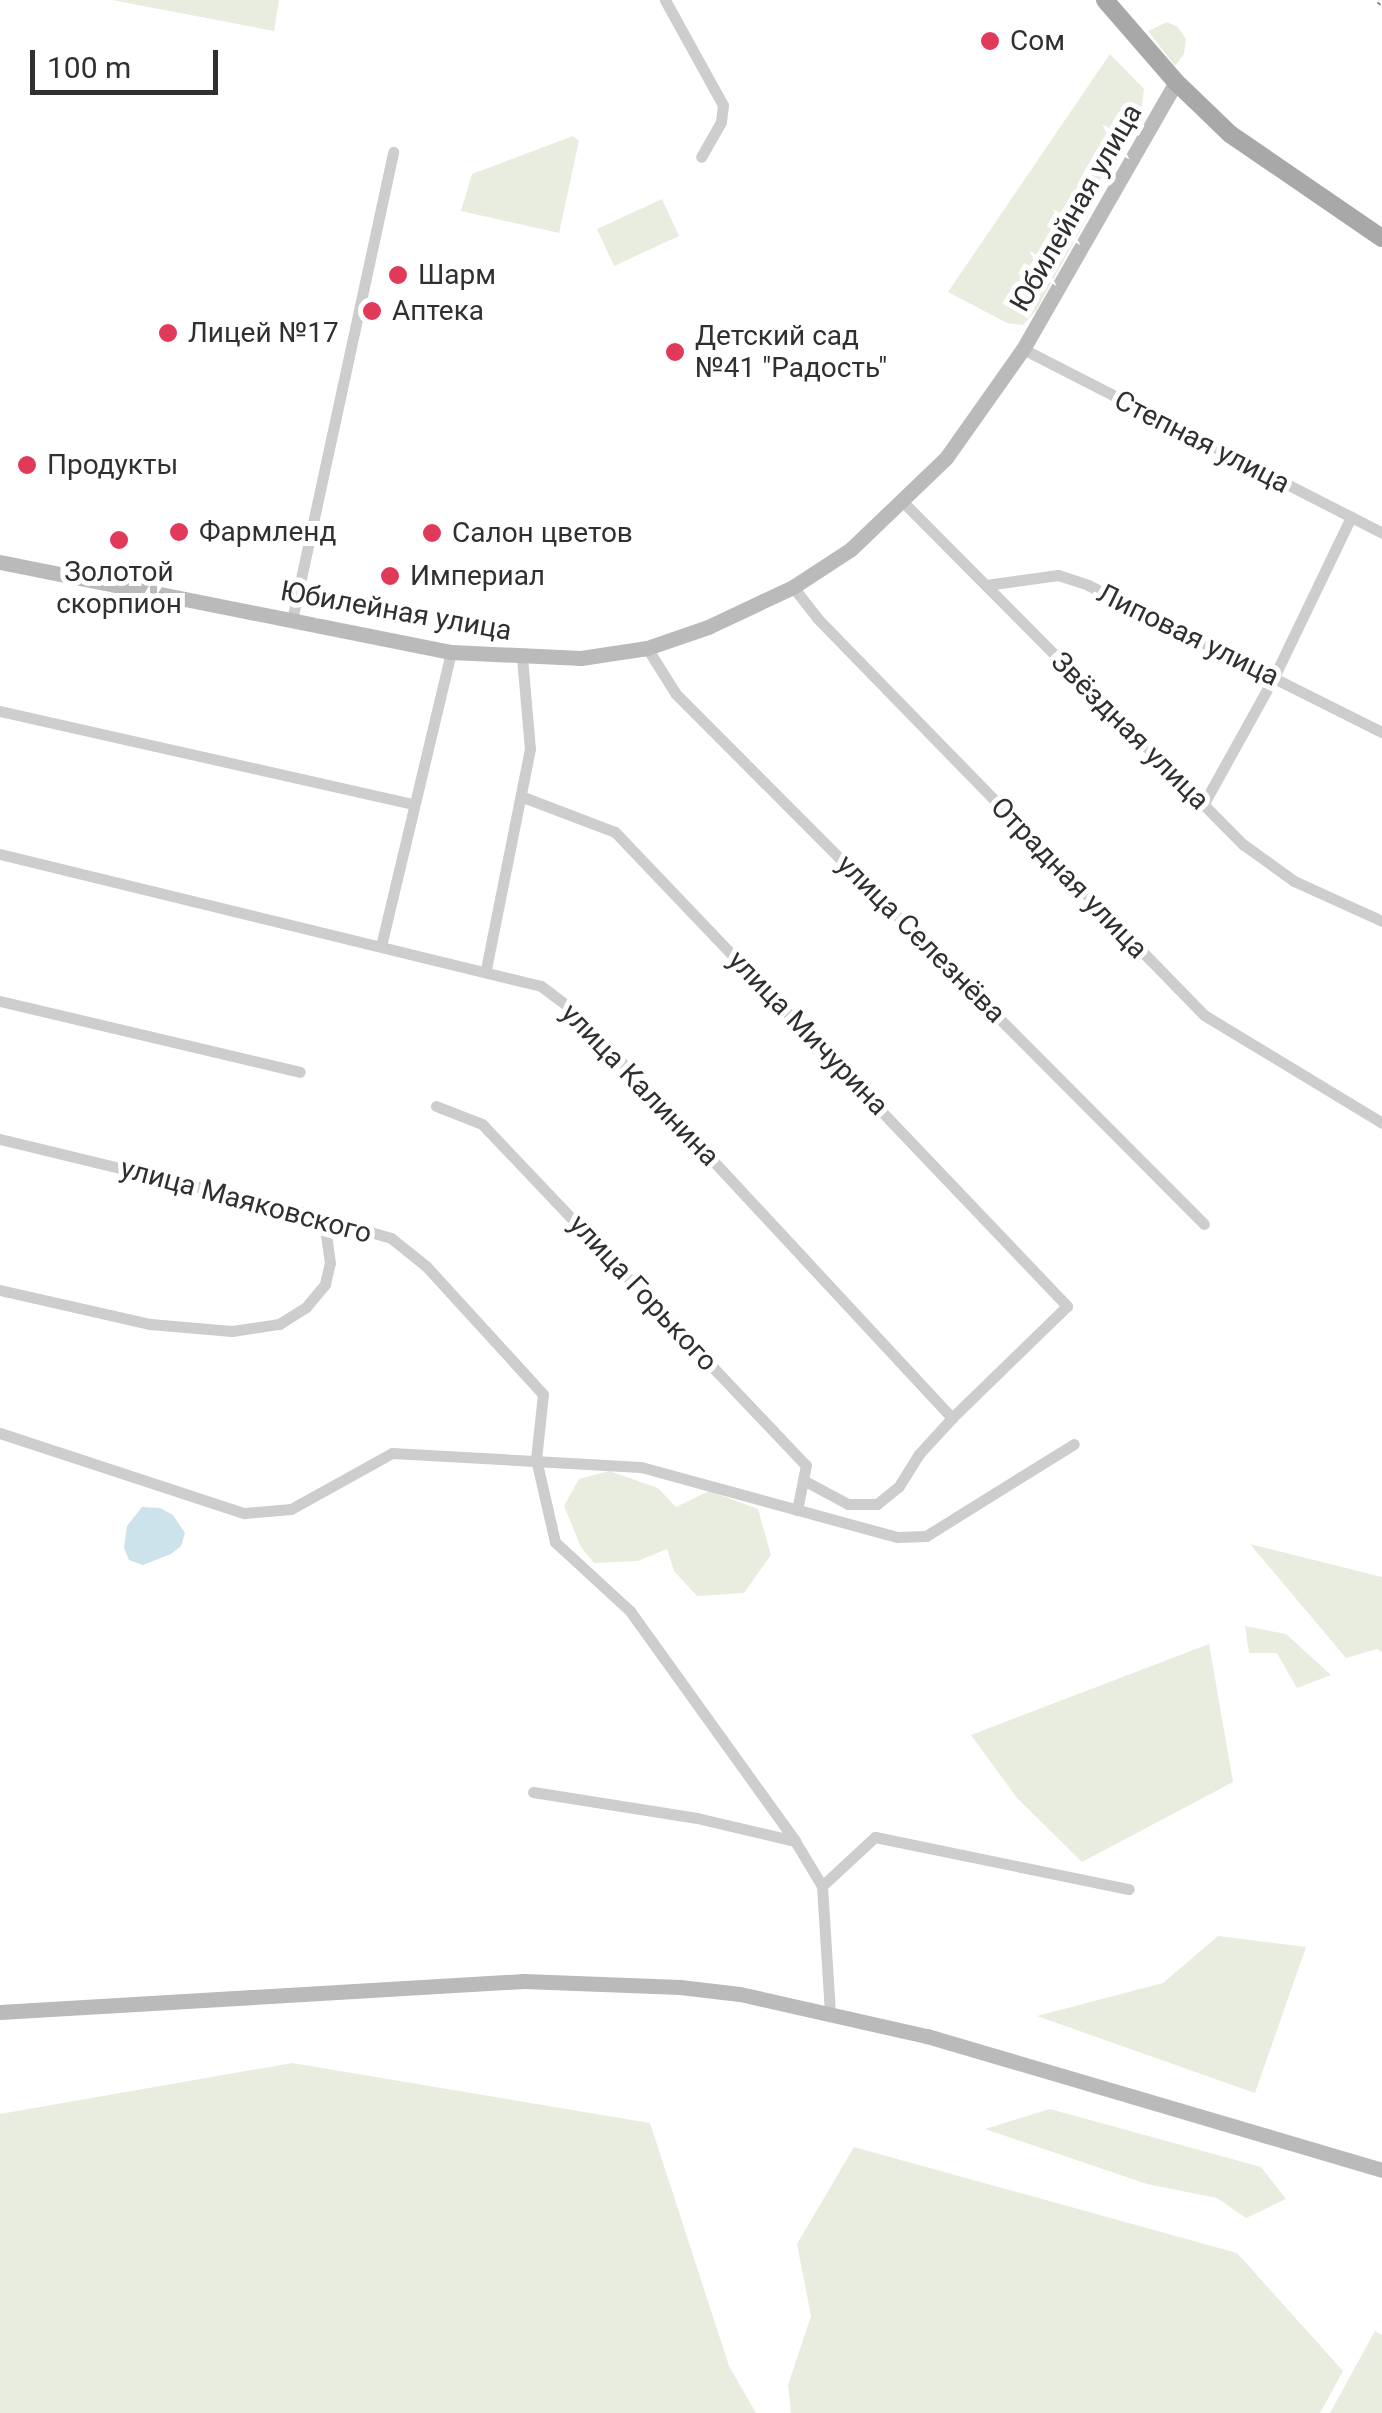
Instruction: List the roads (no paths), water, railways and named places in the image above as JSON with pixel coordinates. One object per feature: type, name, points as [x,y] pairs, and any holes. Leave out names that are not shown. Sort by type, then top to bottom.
[{"type":"main road","points":[[1105,0],[1176,82],[1262,160],[1382,238]]},
{"type":"street","points":[[665,0],[723,105],[721,122],[701,157]]},
{"type":"street","name":"Юбилейная улица","points":[[0,562],[451,652],[581,658],[647,648],[708,627],[793,587],[852,549],[904,503],[946,458],[1023,349],[1176,82]]},
{"type":"street","points":[[292,620],[392,152]]},
{"type":"street","name":"Степная улица","points":[[1023,349],[1382,533]]},
{"type":"street","name":"Звёздная улица","points":[[904,503],[1244,845],[1294,881],[1382,920]]},
{"type":"street","points":[[1203,805],[1274,677],[1351,518]]},
{"type":"street","name":"Липовая улица","points":[[986,586],[1058,576],[1088,585],[1382,732]]},
{"type":"street","name":"Отрадная улица","points":[[793,587],[817,618],[1204,1015],[1382,1123]]},
{"type":"street","name":"улица Селезнёва","points":[[647,648],[676,694],[1204,1224]]},
{"type":"street","points":[[381,946],[451,652]]},
{"type":"street","points":[[486,970],[530,749],[522,658]]},
{"type":"street","points":[[0,711],[412,804]]},
{"type":"street","name":"улица Мичурина","points":[[523,797],[614,832],[1067,1306],[952,1418]]},
{"type":"street","name":"улица Калинина","points":[[0,854],[541,986],[573,1010],[952,1418]]},
{"type":"street","points":[[0,1001],[300,1072]]},
{"type":"street","name":"улица Горького","points":[[436,1106],[482,1124],[532,1174],[806,1465],[803,1480]]},
{"type":"street","name":"улица Маяковского","points":[[0,1139],[266,1202],[324,1222],[391,1238],[426,1266],[542,1394],[536,1460],[555,1542],[630,1611],[795,1842],[822,1886]]},
{"type":"street","points":[[0,1290],[150,1324],[232,1331],[279,1324],[306,1308],[326,1284],[330,1263],[324,1222]]},
{"type":"street","points":[[796,1510],[803,1480],[848,1504],[877,1504],[898,1488],[919,1454],[952,1418]]},
{"type":"street","points":[[0,1432],[244,1513],[291,1509],[392,1453],[641,1468],[897,1536],[926,1536],[1074,1444]]},
{"type":"street","points":[[533,1792],[696,1818],[795,1842]]},
{"type":"street","points":[[830,2012],[822,1886],[876,1837],[1129,1888]]},
{"type":"street","points":[[0,2012],[524,1980],[680,1987],[830,2012],[927,2036],[1382,2170]]},
{"type":"water","points":[[142,1507],[160,1508],[173,1515],[185,1533],[181,1546],[171,1554],[143,1565],[129,1560],[124,1548],[127,1526]]},
{"type":"place","name":"Сом","points":[[990,41]]},
{"type":"place","name":"Шарм","points":[[398,275]]},
{"type":"place","name":"Аптека","points":[[372,311]]},
{"type":"place","name":"Лицей №17","points":[[168,333]]},
{"type":"place","name":"Детский сад №41 \"Радость\"","points":[[675,352]]},
{"type":"place","name":"Продукты","points":[[27,465]]},
{"type":"place","name":"Фармленд","points":[[179,532]]},
{"type":"place","name":"Салон цветов","points":[[432,533]]},
{"type":"place","name":"Золотой скорпион","points":[[119,540]]},
{"type":"place","name":"Империал","points":[[390,576]]}]
